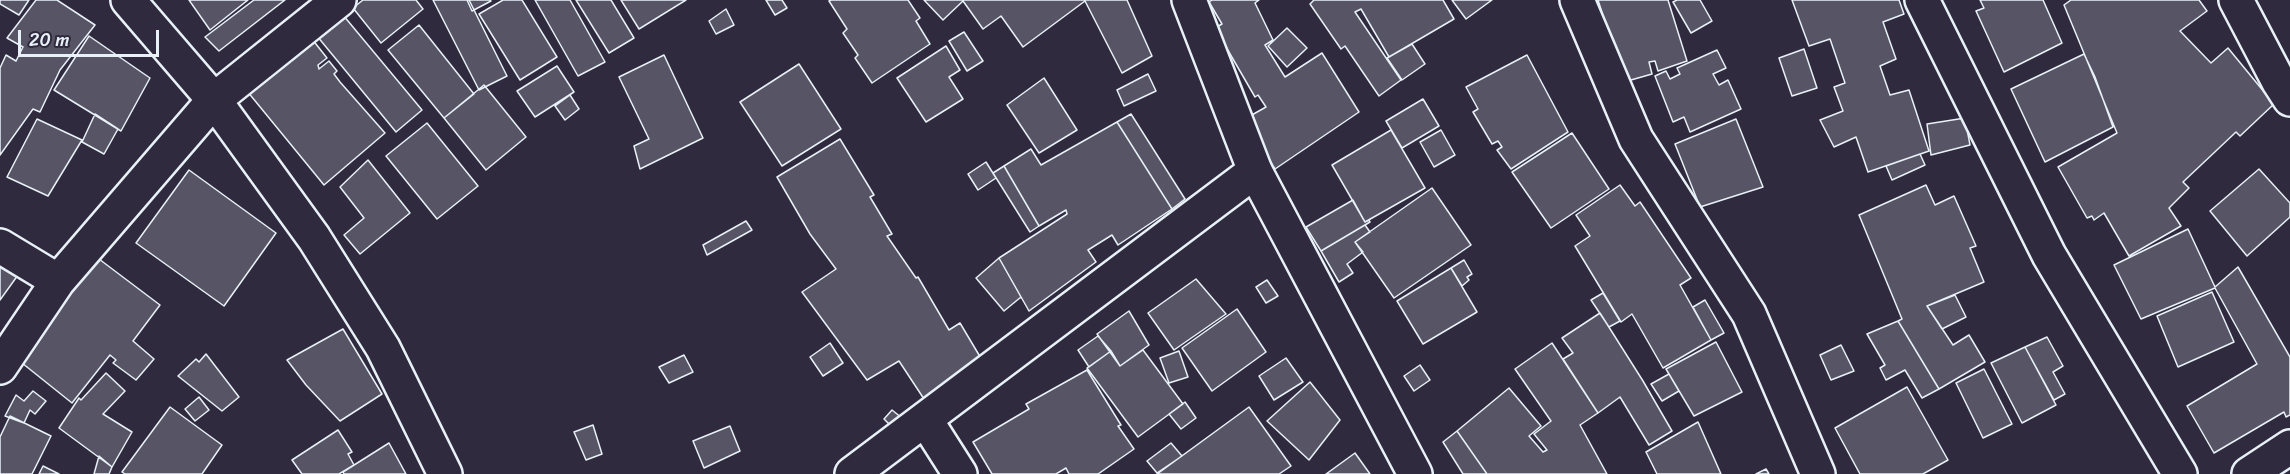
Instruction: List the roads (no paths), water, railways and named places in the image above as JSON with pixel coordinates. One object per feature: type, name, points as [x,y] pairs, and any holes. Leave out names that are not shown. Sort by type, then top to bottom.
[{"type":"street","points":[[128,0],[214,100],[314,238],[383,348],[445,474]]},
{"type":"street","points":[[0,367],[58,281],[214,100],[339,0]]},
{"type":"street","points":[[1189,0],[1255,171],[1415,474]]},
{"type":"street","points":[[1577,0],[1636,138],[1749,314],[1818,474]]},
{"type":"street","points":[[1922,0],[2049,255],[2180,474]]},
{"type":"street","points":[[2236,0],[2290,99]]},
{"type":"street","points":[[852,474],[1255,171]]},
{"type":"street","points":[[0,246],[58,281]]},
{"type":"street","points":[[925,419],[960,474]]},
{"type":"street","points":[[2249,474],[2290,447]]}]
